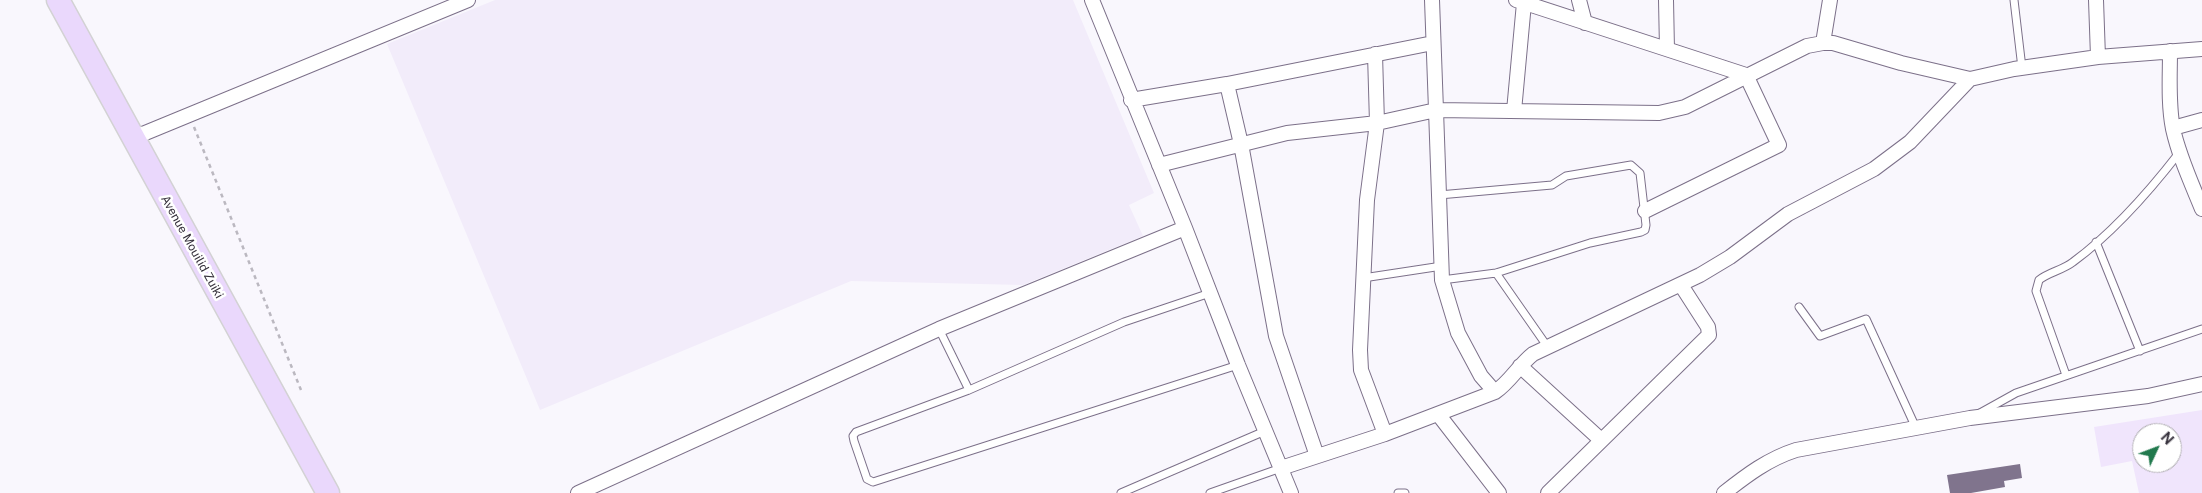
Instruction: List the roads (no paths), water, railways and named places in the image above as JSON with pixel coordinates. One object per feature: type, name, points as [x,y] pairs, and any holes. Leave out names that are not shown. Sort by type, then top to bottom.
[{"type":"main road","name":"Avenue Mouilid Zuiki","points":[[58,0],[328,493]]},
{"type":"street","points":[[1092,0],[1185,228],[1238,366],[1292,493]]},
{"type":"street","points":[[1432,0],[1442,273],[1458,333],[1481,376],[1496,392]]},
{"type":"street","points":[[1579,0],[1585,23]]},
{"type":"street","points":[[1666,0],[1667,49]]},
{"type":"street","points":[[1823,43],[1830,0]]},
{"type":"street","points":[[2096,0],[2098,57]]},
{"type":"street","points":[[133,138],[466,1]]},
{"type":"street","points":[[1514,111],[1520,1],[1746,75],[1779,145],[1644,211]]},
{"type":"street","points":[[1132,100],[1227,84],[1433,43]]},
{"type":"street","points":[[1159,165],[1287,133],[1377,122],[1436,110],[1659,113],[1684,107],[1807,46],[1823,43],[1833,43],[1901,63],[1970,79],[2022,68],[2098,57],[2202,49]]},
{"type":"street","points":[[2170,52],[2170,101],[2173,128],[2180,152],[2202,208]]},
{"type":"street","points":[[1375,54],[1377,122],[1367,200],[1360,350],[1361,370],[1386,434]]},
{"type":"street","points":[[1281,468],[1386,434],[1496,392],[1504,386],[1520,366],[1533,354],[1681,285],[1730,256],[1788,214],[1874,169],[1910,142],[1970,79]]},
{"type":"street","points":[[1227,84],[1276,336],[1317,456]]},
{"type":"street","points":[[2173,128],[2202,120]]},
{"type":"street","points":[[578,493],[939,329],[1185,228]]},
{"type":"street","points":[[1548,493],[1709,335],[1708,327],[1681,285]]},
{"type":"street","points":[[1520,366],[1601,440]]},
{"type":"street","points":[[1724,493],[1762,465],[1778,456],[1796,450],[1970,418],[2148,396],[2202,384]]},
{"type":"street","points":[[1438,414],[1499,493]]},
{"type":"lane","points":[[2014,0],[2022,68]]},
{"type":"lane","points":[[2066,375],[2036,291],[2036,285],[2044,276],[2072,263],[2096,242],[2157,182],[2180,152]]},
{"type":"lane","points":[[1363,278],[1442,273],[1496,273],[1590,243],[1641,232],[1645,230],[1646,225],[1640,173],[1632,165],[1566,176],[1552,185],[1439,195]]},
{"type":"lane","points":[[2096,242],[2140,352]]},
{"type":"lane","points":[[1496,273],[1548,346]]},
{"type":"lane","points":[[1210,293],[1124,322],[969,390],[856,432],[853,436],[854,441],[867,479],[873,482],[1238,366]]},
{"type":"lane","points":[[1800,307],[1820,336],[1866,319],[1916,428]]},
{"type":"lane","points":[[939,329],[969,390]]},
{"type":"lane","points":[[1970,418],[2016,393],[2140,352],[2202,329]]},
{"type":"lane","points":[[1121,493],[1265,431]]},
{"type":"lane","points":[[1210,493],[1281,468]]},
{"type":"lane","points":[[1398,493],[1405,493]]}]
